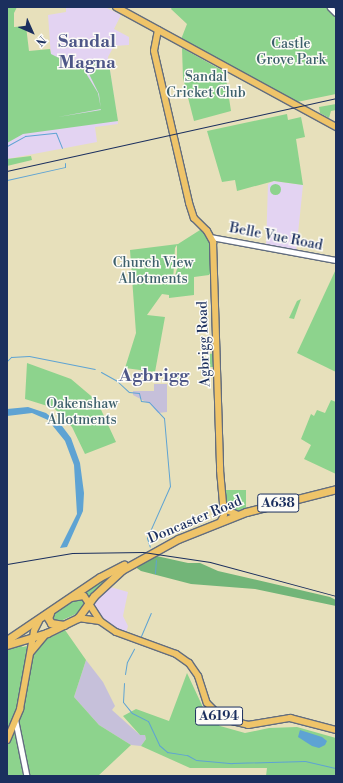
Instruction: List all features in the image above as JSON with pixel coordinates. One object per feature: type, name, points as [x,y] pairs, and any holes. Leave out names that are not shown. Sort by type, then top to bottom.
[{"type":"highway","name":"Doncaster Road","points":[[7,640],[50,613],[91,583],[211,525],[238,515],[336,489]]},
{"type":"highway","name":"Doncaster Road","points":[[7,646],[48,633],[78,618],[110,580],[135,561]]},
{"type":"highway","points":[[91,583],[104,578],[110,580]]},
{"type":"highway","points":[[50,613],[48,618],[52,623],[64,625]]},
{"type":"main road","points":[[116,7],[336,127]]},
{"type":"main road","points":[[158,30],[154,51],[189,203],[194,218],[212,237]]},
{"type":"main road","name":"Agbrigg Road","points":[[212,237],[222,502],[224,515],[221,521]]},
{"type":"main road","points":[[222,502],[229,511],[238,515]]},
{"type":"main road","name":"Agbrigg Road","points":[[221,521],[222,502]]},
{"type":"main road","points":[[211,525],[221,514]]},
{"type":"main road","points":[[71,598],[82,595],[89,604]]},
{"type":"main road","name":"A6194","points":[[89,604],[100,621],[123,636],[176,654],[189,663],[198,676],[209,707],[227,721],[248,725],[290,718],[336,730]]},
{"type":"main road","name":"A6194","points":[[78,618],[100,621]]},
{"type":"main road","points":[[7,740],[16,722],[30,656],[32,638],[39,620]]},
{"type":"main road","points":[[30,656],[40,639],[48,633]]},
{"type":"main road","points":[[18,642],[28,647],[30,656]]},
{"type":"street","points":[[330,7],[336,13]]},
{"type":"street","name":"Belle Vue Road","points":[[212,237],[336,260]]},
{"type":"street","points":[[16,722],[27,776]]},
{"type":"shaded area","points":[[66,7],[105,7],[121,15],[114,29],[129,37],[129,45],[114,46],[108,57],[118,124],[95,127],[97,142],[7,159],[7,61],[51,57],[48,15],[66,12]]},
{"type":"shaded area","points":[[274,181],[303,185],[296,253],[266,247],[268,184]]},
{"type":"shaded area","points":[[154,384],[167,384],[167,412],[158,413],[150,404],[133,395],[133,391],[154,391]]},
{"type":"shaded area","points":[[107,586],[128,592],[123,616],[128,626],[126,633],[114,629],[95,612],[95,598]]},
{"type":"shaded area","points":[[86,660],[103,682],[115,706],[112,710],[140,735],[145,735],[146,739],[141,746],[131,745],[99,725],[74,697]]},
{"type":"green space","points":[[7,7],[17,7],[14,13],[14,27],[26,26],[29,51],[50,49],[51,54],[79,68],[92,62],[96,64],[89,68],[87,75],[98,93],[101,107],[99,94],[89,74],[95,65],[109,64],[118,121],[23,134],[7,143]],"holes":[[[101,109],[101,110],[58,117]]]},
{"type":"green space","name":"Castle Grove Park","points":[[172,7],[330,7],[336,13],[336,94],[292,103],[180,42],[187,24],[171,9]]},
{"type":"green space","name":"Sandal Cricket Club","points":[[182,48],[225,72],[231,111],[194,121],[183,78]]},
{"type":"green space","points":[[336,104],[336,110],[331,111],[329,118],[320,113],[319,107]]},
{"type":"green space","points":[[287,114],[288,120],[301,117],[305,137],[296,139],[303,185],[274,181],[237,191],[235,180],[222,182],[207,131]]},
{"type":"green space","points":[[31,156],[32,160],[7,166],[7,159]]},
{"type":"green space","points":[[275,183],[279,185],[281,189],[279,193],[275,195],[271,193],[269,189],[271,185]]},
{"type":"green space","name":"Church View Allotments","points":[[200,230],[206,232],[209,239],[211,272],[209,275],[194,277],[194,295],[169,298],[169,295],[162,294],[147,315],[165,317],[155,372],[125,368],[136,333],[130,250],[178,244]],"holes":[[[177,245],[177,269],[173,282],[175,248]]]},
{"type":"green space","points":[[336,269],[336,372],[297,353]]},
{"type":"green space","points":[[301,299],[294,319],[289,318],[297,301]]},
{"type":"green space","points":[[217,353],[218,367],[209,367],[209,354]]},
{"type":"green space","name":"Oakenshaw Allotments","points":[[27,363],[71,379],[97,401],[116,442],[85,454],[72,427],[54,408],[25,399]]},
{"type":"green space","points":[[170,372],[178,375],[179,382],[170,379]]},
{"type":"green space","points":[[331,400],[336,402],[336,474],[304,459],[311,445],[301,439],[311,414],[314,416],[317,410],[325,413]]},
{"type":"green space","points":[[225,490],[246,490],[246,508],[237,511],[227,506]]},
{"type":"green space","points":[[152,555],[188,563],[200,563],[218,571],[330,597],[336,600],[336,606],[255,589],[191,584],[141,571],[134,566]]},
{"type":"green space","points":[[104,579],[108,580],[90,597],[82,592]]},
{"type":"green space","points":[[83,599],[84,605],[78,613],[54,624],[50,616],[75,600]]},
{"type":"green space","points":[[65,630],[86,660],[74,697],[99,725],[131,745],[98,776],[7,776],[7,645],[19,644],[23,647],[39,643]]},
{"type":"green space","points":[[187,673],[207,716],[220,726],[245,733],[269,728],[297,727],[336,738],[336,776],[266,776],[267,768],[190,768],[141,746],[146,739],[145,735],[140,735],[123,716],[136,709],[169,721]]},
{"type":"water","points":[[28,407],[46,413],[62,426],[71,438],[80,463],[84,493],[83,511],[67,547],[60,548],[77,514],[74,465],[65,441],[48,420],[32,413],[7,416],[7,409]]},
{"type":"water","points":[[300,730],[322,737],[327,741],[325,745],[319,748],[312,746],[298,737]]},
{"type":"waterway","points":[[7,146],[25,136],[56,133],[62,148]]},
{"type":"waterway","points":[[7,180],[65,167],[65,163]]},
{"type":"waterway","points":[[7,361],[11,357],[29,356],[95,369]]},
{"type":"waterway","points":[[101,372],[117,381],[129,392],[139,393],[141,401],[149,402],[164,418],[170,486],[147,538],[150,547]]},
{"type":"waterway","points":[[155,573],[156,560]]},
{"type":"waterway","points":[[141,636],[151,613]]},
{"type":"waterway","points":[[125,674],[127,662],[134,649]]},
{"type":"waterway","points":[[124,683],[123,702],[132,713],[148,721],[159,745],[167,752],[187,755],[196,760],[232,763],[305,761],[336,768]]},
{"type":"railway","points":[[7,171],[336,98]]},
{"type":"railway","points":[[7,564],[72,553],[143,552],[210,562],[336,596]]},
{"type":"district","name":"Sandal Magna","points":[[87,53]]},
{"type":"district","name":"Agbrigg","points":[[154,376]]}]
